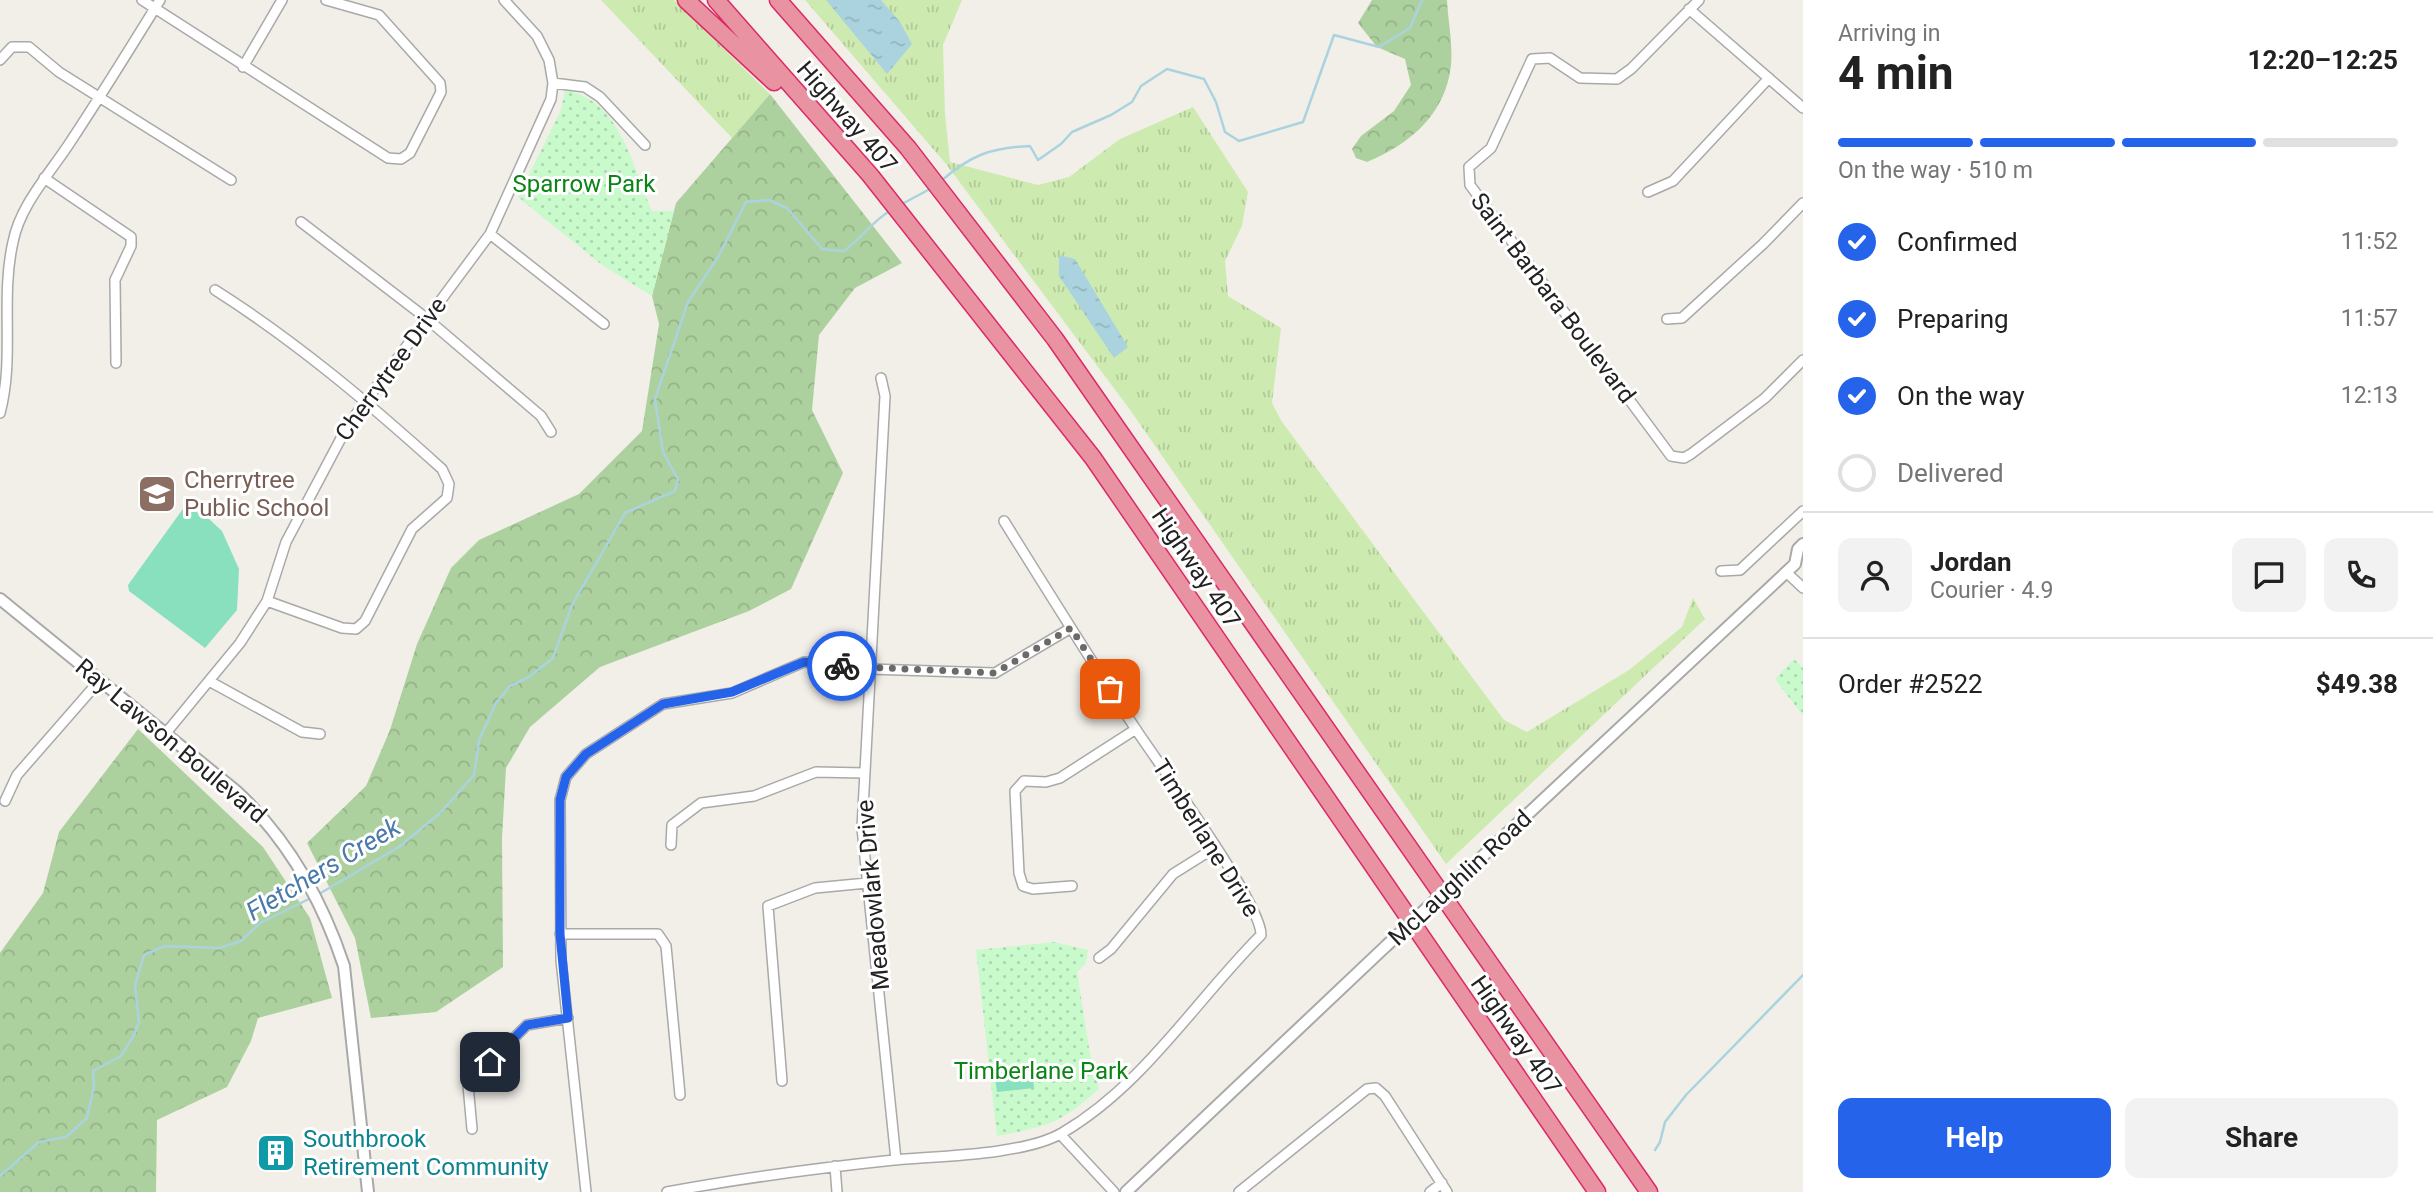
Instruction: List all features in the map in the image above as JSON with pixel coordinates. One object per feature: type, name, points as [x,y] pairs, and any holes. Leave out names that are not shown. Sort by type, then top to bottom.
[{"type":"highway","points":[[686,0],[775,82],[798,96]]},
{"type":"highway","name":"Highway 407","points":[[716,0],[870,175],[1093,458],[1597,1192]]},
{"type":"highway","name":"Highway 407","points":[[778,0],[908,148],[1063,350],[1649,1192]]},
{"type":"highway","points":[[790,0],[800,22]]},
{"type":"street","points":[[142,0],[157,4],[243,67],[388,158],[401,159],[410,153],[441,92],[440,83],[379,15],[326,0]]},
{"type":"street","points":[[243,67],[282,0]]},
{"type":"street","name":"Cherrytree Drive","points":[[166,733],[240,643],[267,601],[286,542],[332,451],[366,400],[490,234],[547,109],[552,83],[549,60],[537,36],[504,0]]},
{"type":"street","name":"Saint Barbara Boulevard","points":[[1699,0],[1631,69],[1617,79],[1580,78],[1550,58],[1532,60],[1491,148],[1469,167],[1470,186],[1671,456],[1684,458],[1692,454],[1765,398],[1803,360]]},
{"type":"street","points":[[0,413],[9,372],[8,287],[13,240],[44,178],[100,97],[157,4]]},
{"type":"street","points":[[1689,9],[1803,108]]},
{"type":"street","points":[[0,60],[12,47],[23,45],[231,180]]},
{"type":"street","points":[[1648,192],[1674,181],[1769,78]]},
{"type":"street","points":[[552,83],[585,87],[600,97],[645,145]]},
{"type":"street","points":[[44,178],[131,237],[131,246],[115,280],[116,363]]},
{"type":"street","points":[[1667,319],[1682,318],[1763,244],[1803,203]]},
{"type":"street","points":[[301,222],[426,318],[541,416],[551,432]]},
{"type":"street","points":[[490,234],[604,324]]},
{"type":"street","points":[[215,290],[275,328],[366,400],[442,469],[449,484],[447,498],[412,528],[365,621],[356,629],[342,628],[267,601]]},
{"type":"street","name":"Meadowlark Drive","points":[[881,378],[885,396],[862,828],[879,970],[896,1160]]},
{"type":"street","points":[[1721,571],[1740,570],[1803,511]]},
{"type":"street","name":"Timberlane Drive","points":[[667,1192],[835,1166],[1011,1148],[1060,1134],[1103,1104],[1156,1055],[1261,935],[1258,919],[1216,847],[1136,729],[1004,521]]},
{"type":"street","name":"McLaughlin Road","points":[[1126,1192],[1786,572],[1799,564],[1798,549],[1803,544]]},
{"type":"street","points":[[1786,572],[1803,588]]},
{"type":"street","name":"Ray Lawson Boulevard","points":[[0,599],[166,733],[261,814],[305,879],[344,966],[368,1192]]},
{"type":"street","points":[[586,1192],[560,934],[560,800],[566,777],[586,754],[663,704],[732,692],[804,662],[869,669],[995,673],[1071,628]]},
{"type":"street","points":[[5,801],[17,775],[100,680]]},
{"type":"street","points":[[209,681],[302,732],[320,734]]},
{"type":"street","points":[[1072,886],[1033,889],[1023,886],[1019,873],[1015,791],[1024,781],[1060,778],[1136,729]]},
{"type":"street","points":[[671,845],[672,825],[701,803],[754,796],[816,772],[864,773]]},
{"type":"street","points":[[1099,958],[1111,949],[1173,874],[1216,847]]},
{"type":"street","points":[[782,1081],[768,906],[815,888],[867,883]]},
{"type":"street","points":[[560,934],[658,934],[663,938],[666,946],[680,1095]]},
{"type":"street","points":[[472,1129],[468,1085],[471,1080],[527,1025],[568,1018]]},
{"type":"street","points":[[1240,1192],[1367,1089],[1376,1088],[1385,1096],[1447,1192]]},
{"type":"street","points":[[1060,1134],[1114,1192]]},
{"type":"street","points":[[835,1166],[837,1192]]},
{"type":"street","points":[[1430,1192],[1442,1183]]},
{"type":"green space","points":[[601,0],[674,0],[770,94],[732,138]]},
{"type":"green space","points":[[805,0],[962,0],[943,45],[945,114],[950,162],[1038,185],[1069,177],[1120,139],[1193,107],[1248,192],[1242,226],[1225,261],[1228,296],[1281,328],[1272,403],[1282,422],[1504,720],[1527,732],[1629,670],[1682,627],[1693,598],[1705,619],[1446,864],[1128,407],[946,164]]},
{"type":"green space","points":[[1372,0],[1447,0],[1451,65],[1442,98],[1423,125],[1398,146],[1367,162],[1356,158],[1352,149],[1361,136],[1394,111],[1411,85],[1405,59],[1377,47],[1358,23]]},
{"type":"green space","name":"Sparrow Park","points":[[565,90],[584,96],[612,121],[622,137],[652,211],[674,211],[652,296],[602,265],[518,197],[561,110]]},
{"type":"green space","points":[[770,94],[902,263],[855,288],[819,335],[812,410],[843,473],[791,589],[749,611],[600,667],[530,727],[506,768],[502,838],[503,967],[436,1012],[371,1018],[355,938],[307,843],[366,786],[390,730],[417,644],[451,568],[479,540],[579,494],[642,431],[659,324],[652,296],[676,203]]},
{"type":"green space","points":[[185,506],[208,518],[222,531],[239,569],[237,610],[205,648],[129,591],[128,585]]},
{"type":"green space","points":[[1794,659],[1803,668],[1803,716],[1775,679]]},
{"type":"green space","points":[[138,729],[263,847],[310,918],[332,998],[258,1018],[251,1041],[227,1087],[157,1120],[156,1192],[0,1192],[0,953],[43,893],[59,832]]},
{"type":"green space","name":"Timberlane Park","points":[[1054,942],[1088,950],[1086,963],[1077,972],[1090,1054],[1099,1089],[1052,1122],[997,1136],[976,950]]},
{"type":"green space","points":[[1032,1067],[1034,1088],[997,1092],[994,1070]]},
{"type":"water","points":[[826,0],[881,0],[900,22],[912,44],[887,74]]},
{"type":"water","points":[[1059,255],[1075,259],[1128,347],[1114,358],[1059,276]]},
{"type":"waterway","name":"Fletchers Creek","points":[[941,181],[972,159],[992,151],[1030,146],[1038,160],[1061,144],[1072,132],[1111,115],[1132,102],[1141,86],[1167,69],[1204,79],[1216,102],[1225,132],[1239,141],[1303,122],[1334,35],[1379,47],[1410,28],[1422,0]]},
{"type":"waterway","name":"Fletchers Creek","points":[[902,204],[930,189]]},
{"type":"waterway","name":"Fletchers Creek","points":[[319,894],[399,847],[440,813],[474,775],[479,740],[496,703],[510,686],[529,677],[553,658],[572,605],[625,513],[675,491],[678,479],[663,452],[655,399],[688,302],[718,257],[746,202],[769,200],[787,208],[822,249],[844,251],[890,211]]},
{"type":"waterway","name":"Fletchers Creek","points":[[0,1176],[39,1142],[66,1137],[87,1118],[94,1086],[93,1071],[121,1056],[139,1022],[135,985],[144,955],[165,946],[219,948],[241,941],[260,923],[313,897]]},
{"type":"waterway","points":[[1655,1150],[1665,1122],[1686,1095],[1803,975]]},
{"type":"way so far","points":[[842,666],[979,675],[995,673],[1012,666],[1071,628],[1110,689]]},
{"type":"place","name":"Cherrytree Public School","points":[[157,494]]},
{"type":"place","name":"Southbrook Retirement Community","points":[[276,1153]]},
{"type":"route","points":[[490,1062],[527,1025],[568,1018],[560,934],[560,800],[566,777],[586,754],[663,704],[732,692],[804,662],[842,666]]}]
